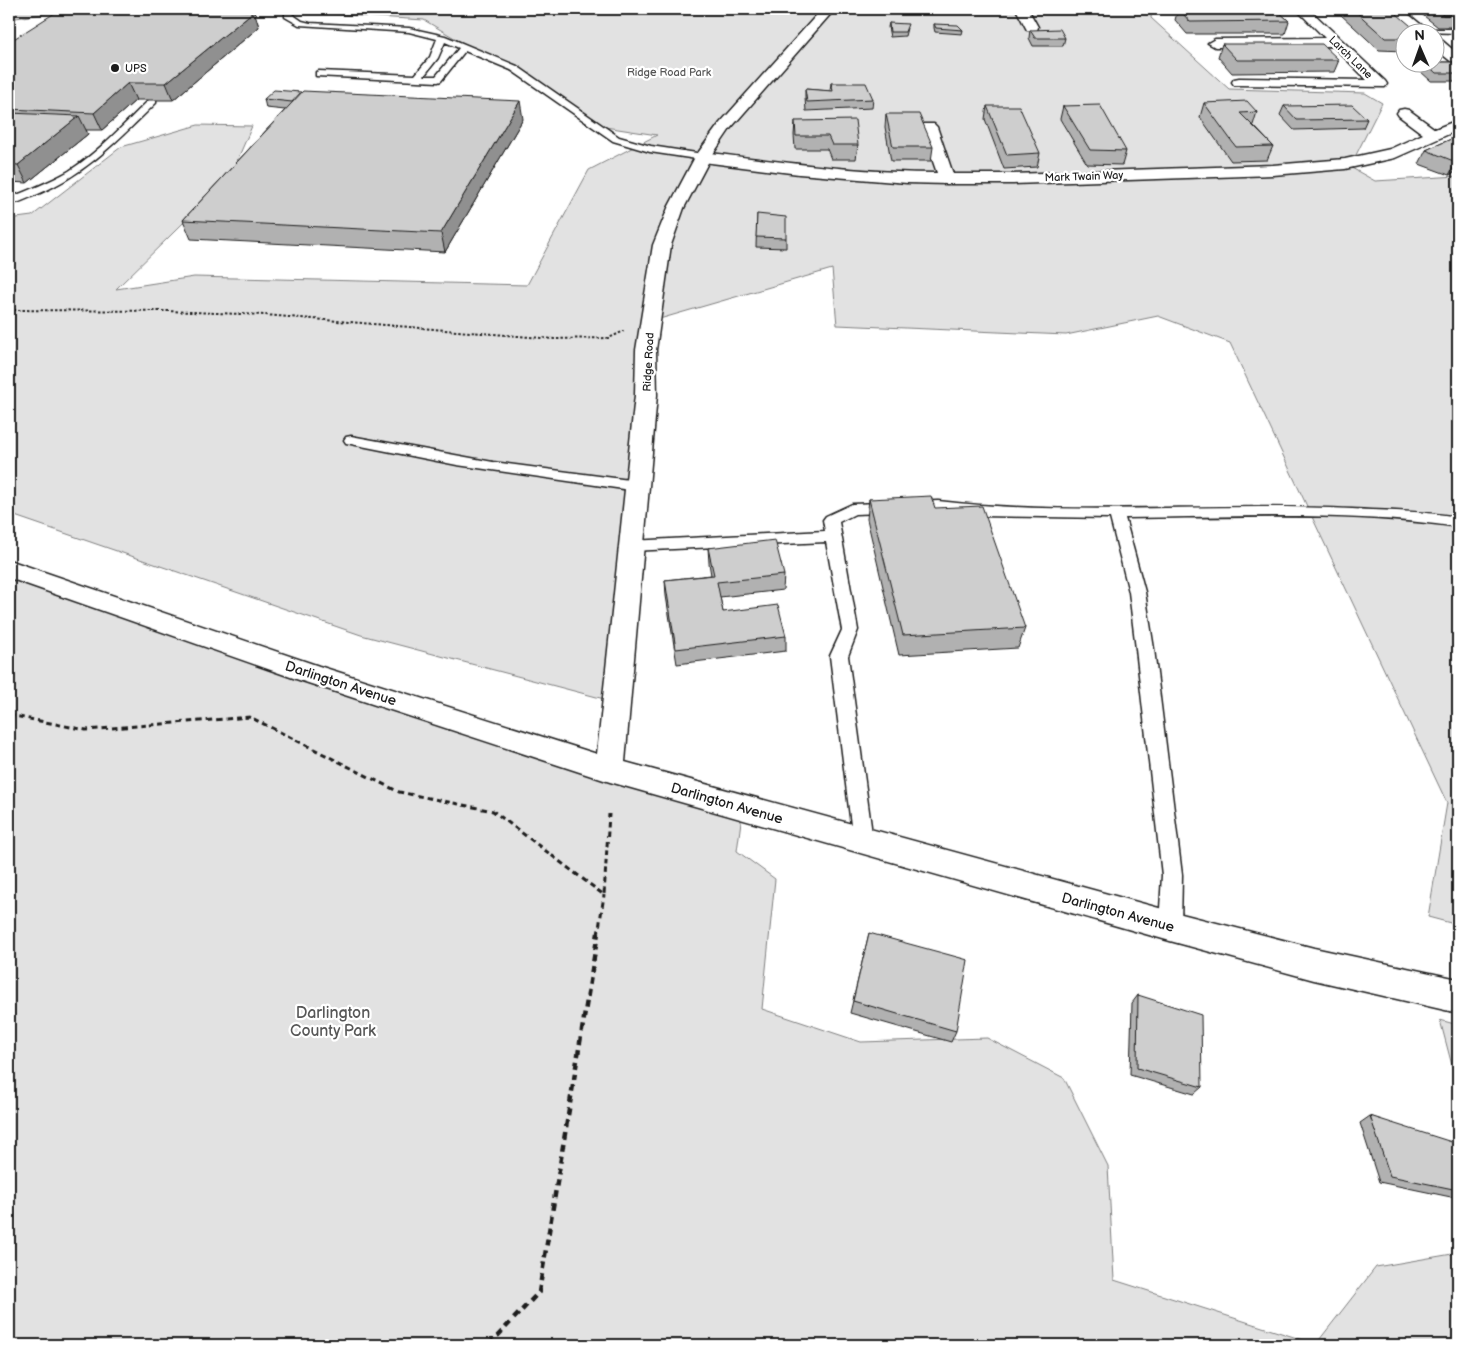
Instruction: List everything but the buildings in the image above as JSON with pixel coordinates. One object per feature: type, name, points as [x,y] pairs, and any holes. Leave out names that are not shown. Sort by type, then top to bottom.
[{"type":"street","name":"Ridge Road","points":[[610,770],[646,395],[646,350],[662,245],[676,208],[703,157],[724,126],[829,9]]},
{"type":"street","points":[[1022,9],[1032,27]]},
{"type":"street","name":"Larch Lane","points":[[1239,82],[1380,84],[1302,9]]},
{"type":"street","points":[[1395,9],[1411,22]]},
{"type":"street","points":[[1215,43],[1337,42]]},
{"type":"street","points":[[1444,49],[1458,60]]},
{"type":"street","points":[[1404,113],[1433,135]]},
{"type":"street","name":"Mark Twain Way","points":[[703,157],[846,174],[947,179],[1045,178],[1307,168],[1345,164],[1395,153],[1458,124]]},
{"type":"street","points":[[929,127],[947,179]]},
{"type":"street","points":[[1037,161],[1045,178]]},
{"type":"street","name":"Darlington Avenue","points":[[9,569],[309,673],[610,770],[1170,926],[1314,964],[1458,996]]},
{"type":"lane","points":[[289,9],[288,15],[292,19],[310,25],[409,30],[442,38],[514,68],[616,139],[650,149],[703,157]]},
{"type":"lane","points":[[1444,31],[1458,31]]},
{"type":"lane","points":[[417,78],[434,58],[442,38]]},
{"type":"lane","points":[[319,74],[438,79],[464,47]]},
{"type":"lane","points":[[9,202],[46,187],[73,172],[103,148],[152,102]]},
{"type":"lane","points":[[351,440],[411,453],[637,486]]},
{"type":"lane","points":[[863,841],[839,656],[850,630],[833,536],[832,520],[852,509],[938,506],[980,511],[1116,513],[1295,511],[1435,518],[1458,522]]},
{"type":"lane","points":[[1116,513],[1125,541],[1137,592],[1146,649],[1172,875],[1170,926]]},
{"type":"lane","points":[[631,546],[833,536]]},
{"type":"path","points":[[9,310],[167,311],[265,315],[554,339],[609,338],[623,332],[626,323]]},
{"type":"path","points":[[9,715],[86,730],[250,717],[399,792],[493,810],[604,895]]},
{"type":"path","points":[[489,1345],[539,1292],[604,895],[609,814]]},
{"type":"green space","points":[[9,9],[76,9],[9,19]]},
{"type":"green space","name":"Ridge Road Park","points":[[286,9],[1152,9],[1151,18],[1229,89],[1365,93],[1382,103],[1350,167],[1375,181],[1458,176],[1458,925],[1428,917],[1447,803],[1230,343],[1158,316],[1066,335],[837,325],[832,269],[656,320],[608,700],[361,635],[9,514],[9,219],[32,216],[121,147],[198,125],[252,126],[230,177],[116,289],[194,277],[527,285],[589,170],[657,135],[605,127],[424,20],[314,13]]},
{"type":"green space","name":"Darlington County Park","points":[[9,569],[150,617],[743,807],[737,851],[775,879],[762,1009],[861,1042],[987,1038],[1064,1078],[1108,1166],[1114,1280],[1316,1344],[1376,1267],[1458,1253],[1458,1345],[9,1345]]},
{"type":"green space","points":[[1440,1020],[1458,1025],[1458,1088]]},
{"type":"place","name":"UPS","points":[[115,68]]}]
